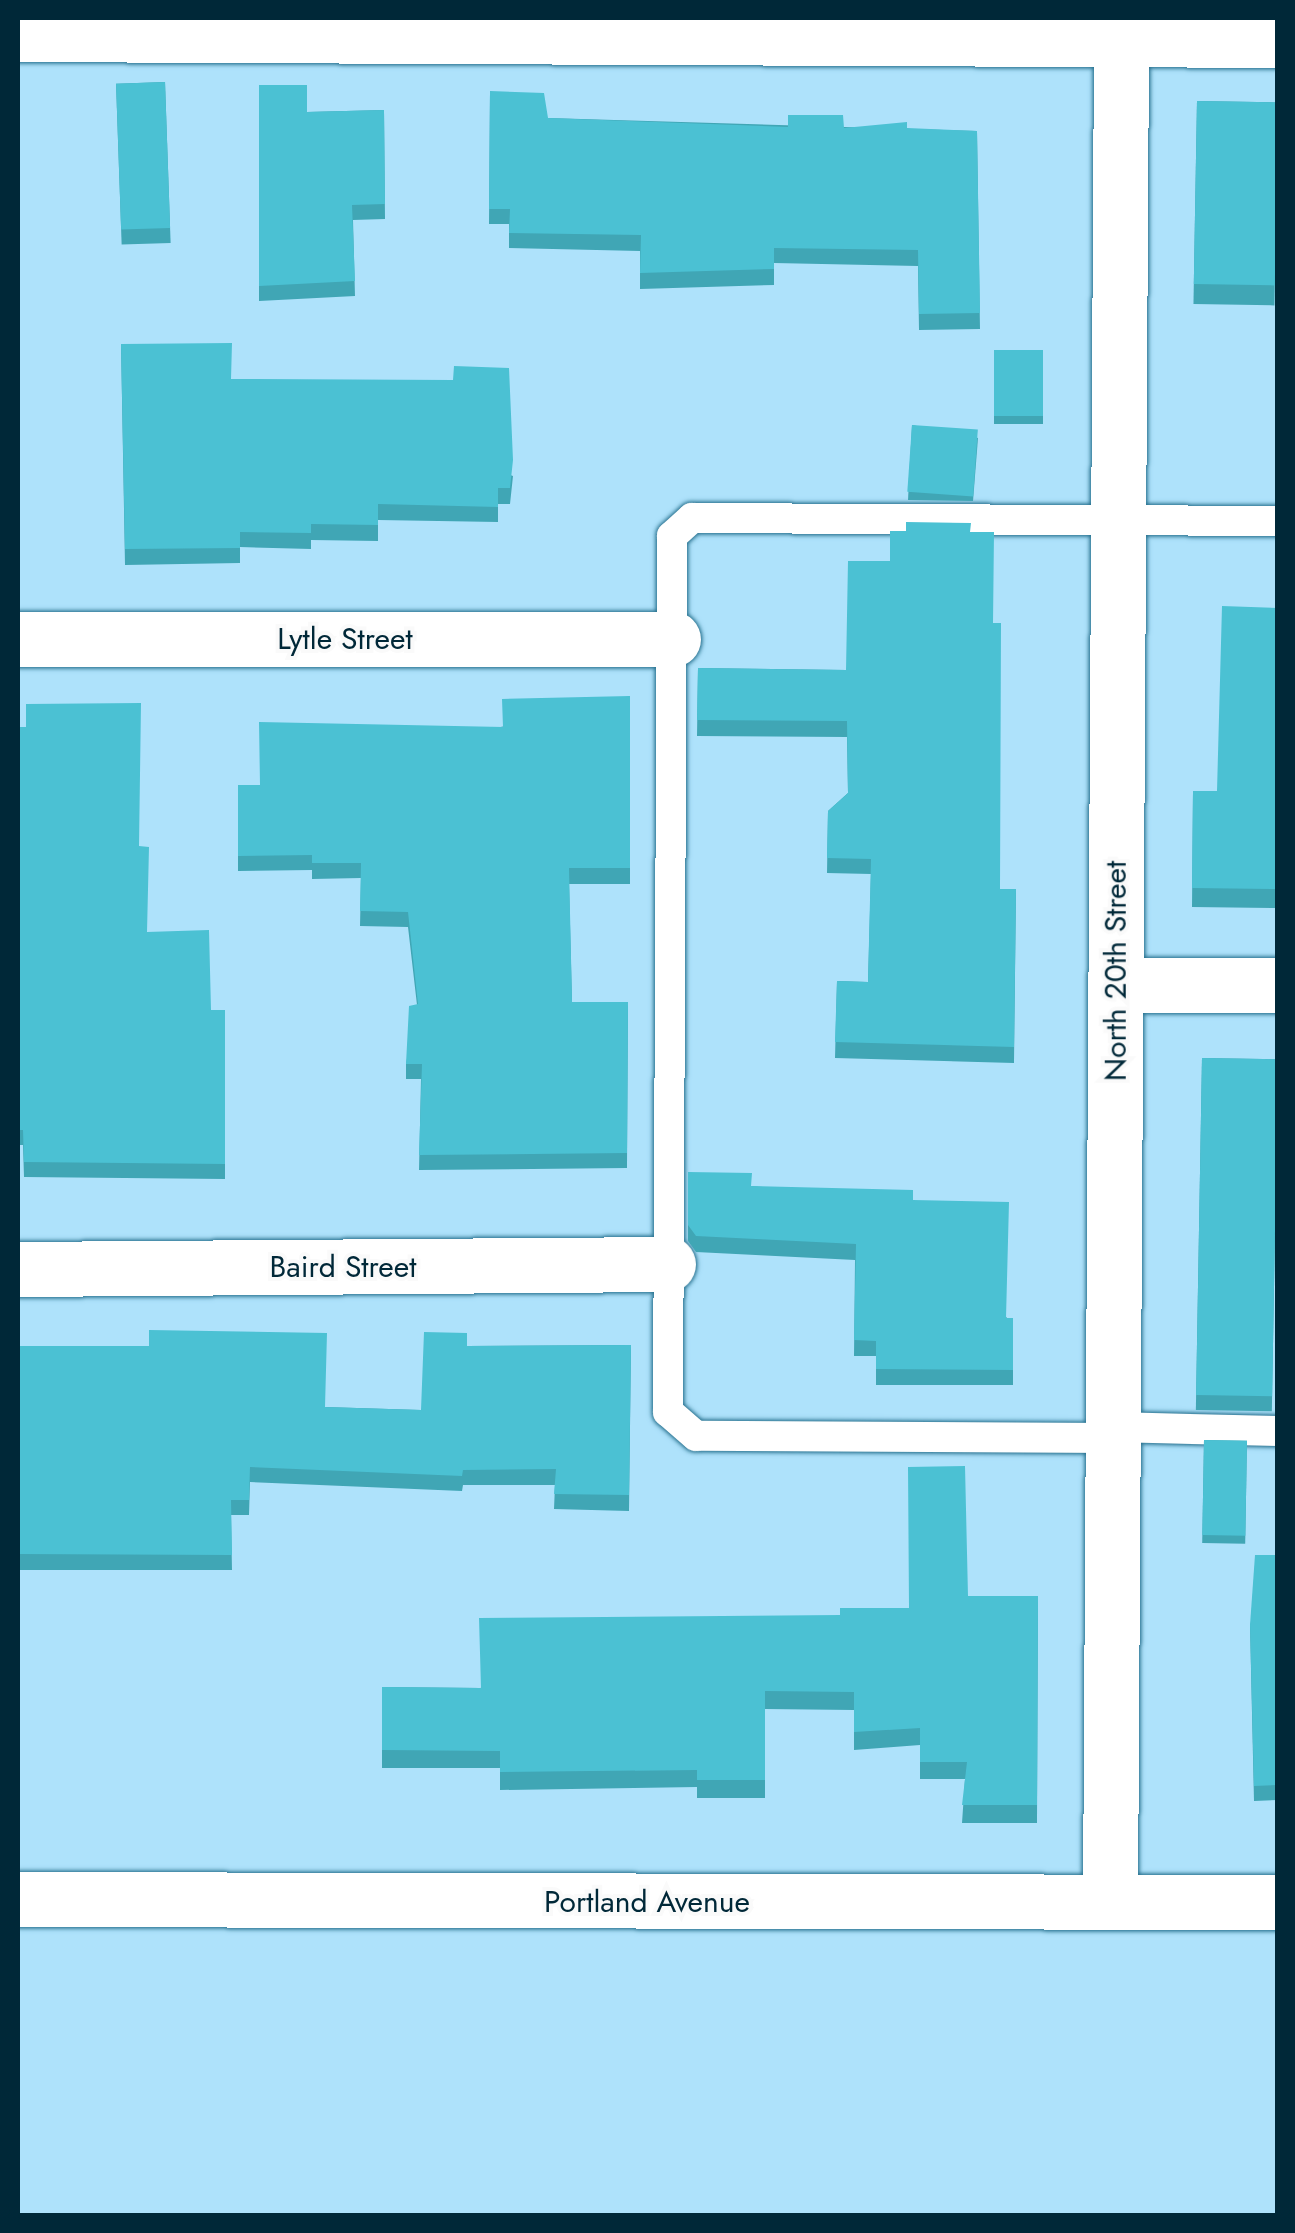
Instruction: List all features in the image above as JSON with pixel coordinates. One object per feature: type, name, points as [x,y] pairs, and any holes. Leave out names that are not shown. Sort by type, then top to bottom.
[{"type":"street","points":[[18,34],[998,28],[1120,41],[1278,40]]},
{"type":"street","name":"North 20th Street","points":[[1110,1901],[1120,41]]},
{"type":"street","name":"Lytle Street","points":[[18,639],[673,640]]},
{"type":"street","points":[[1116,985],[1278,985]]},
{"type":"street","name":"Baird Street","points":[[18,1269],[668,1264]]},
{"type":"street","name":"Portland Avenue","points":[[18,1899],[1278,1902]]},
{"type":"lane","points":[[1278,520],[692,518],[672,536],[668,1264],[668,1412],[696,1436],[1278,1431]]},
{"type":"building","points":[[165,82],[170,228],[121,230],[116,84]]},
{"type":"building","points":[[259,85],[307,85],[307,112],[384,110],[385,204],[352,205],[355,281],[259,286]]},
{"type":"building","points":[[490,91],[544,93],[548,118],[788,127],[788,115],[843,115],[844,128],[907,122],[907,128],[977,131],[980,313],[919,314],[918,250],[774,248],[774,269],[640,273],[641,235],[509,233],[510,209],[489,209]]},
{"type":"building","points":[[1197,101],[1278,102],[1275,285],[1194,284]]},
{"type":"building","points":[[232,343],[231,379],[453,380],[454,366],[509,368],[513,460],[510,488],[498,488],[498,507],[378,504],[378,525],[311,524],[311,533],[240,532],[240,548],[125,549],[121,344]]},
{"type":"building","points":[[994,350],[1043,350],[1043,416],[994,416]]},
{"type":"building","points":[[912,425],[978,430],[973,496],[907,492]]},
{"type":"building","points":[[906,522],[971,523],[970,532],[994,532],[993,623],[1001,623],[1000,889],[1016,889],[1014,1047],[835,1042],[837,981],[868,982],[871,859],[827,858],[828,811],[848,793],[847,721],[697,720],[698,668],[846,670],[848,561],[890,561],[890,531],[906,531]]},
{"type":"building","points":[[1222,606],[1278,608],[1278,889],[1192,888],[1193,791],[1217,791]]},
{"type":"building","points":[[630,696],[630,868],[569,868],[572,1002],[628,1002],[627,1153],[419,1155],[422,1064],[406,1064],[409,1006],[418,1004],[408,912],[360,911],[361,863],[312,863],[312,855],[238,856],[238,785],[260,785],[259,722],[503,727],[502,699]]},
{"type":"building","points":[[141,703],[139,846],[149,847],[147,932],[209,930],[211,1010],[225,1010],[225,1164],[24,1162],[23,1130],[18,1130],[18,727],[26,727],[26,704]]},
{"type":"building","points":[[1202,1058],[1278,1059],[1272,1396],[1196,1395]]},
{"type":"building","points":[[688,1172],[752,1173],[751,1186],[913,1190],[913,1200],[1009,1202],[1006,1318],[1013,1318],[1013,1370],[876,1369],[876,1341],[854,1340],[856,1244],[696,1236],[688,1225]]},
{"type":"building","points":[[149,1330],[327,1333],[325,1407],[421,1410],[424,1332],[467,1333],[467,1346],[631,1345],[629,1495],[554,1494],[556,1469],[463,1470],[462,1476],[250,1467],[249,1500],[231,1500],[232,1555],[18,1554],[18,1346],[149,1346]]},
{"type":"building","points":[[1204,1440],[1247,1441],[1245,1536],[1202,1535]]},
{"type":"building","points":[[965,1466],[968,1596],[1038,1596],[1037,1805],[962,1805],[967,1762],[920,1762],[920,1728],[854,1732],[854,1692],[765,1691],[765,1780],[697,1780],[697,1770],[500,1772],[500,1751],[382,1750],[382,1687],[481,1688],[479,1618],[840,1615],[840,1608],[909,1608],[908,1467]]},
{"type":"building","points":[[1255,1555],[1278,1555],[1278,1785],[1254,1786],[1250,1625]]}]
